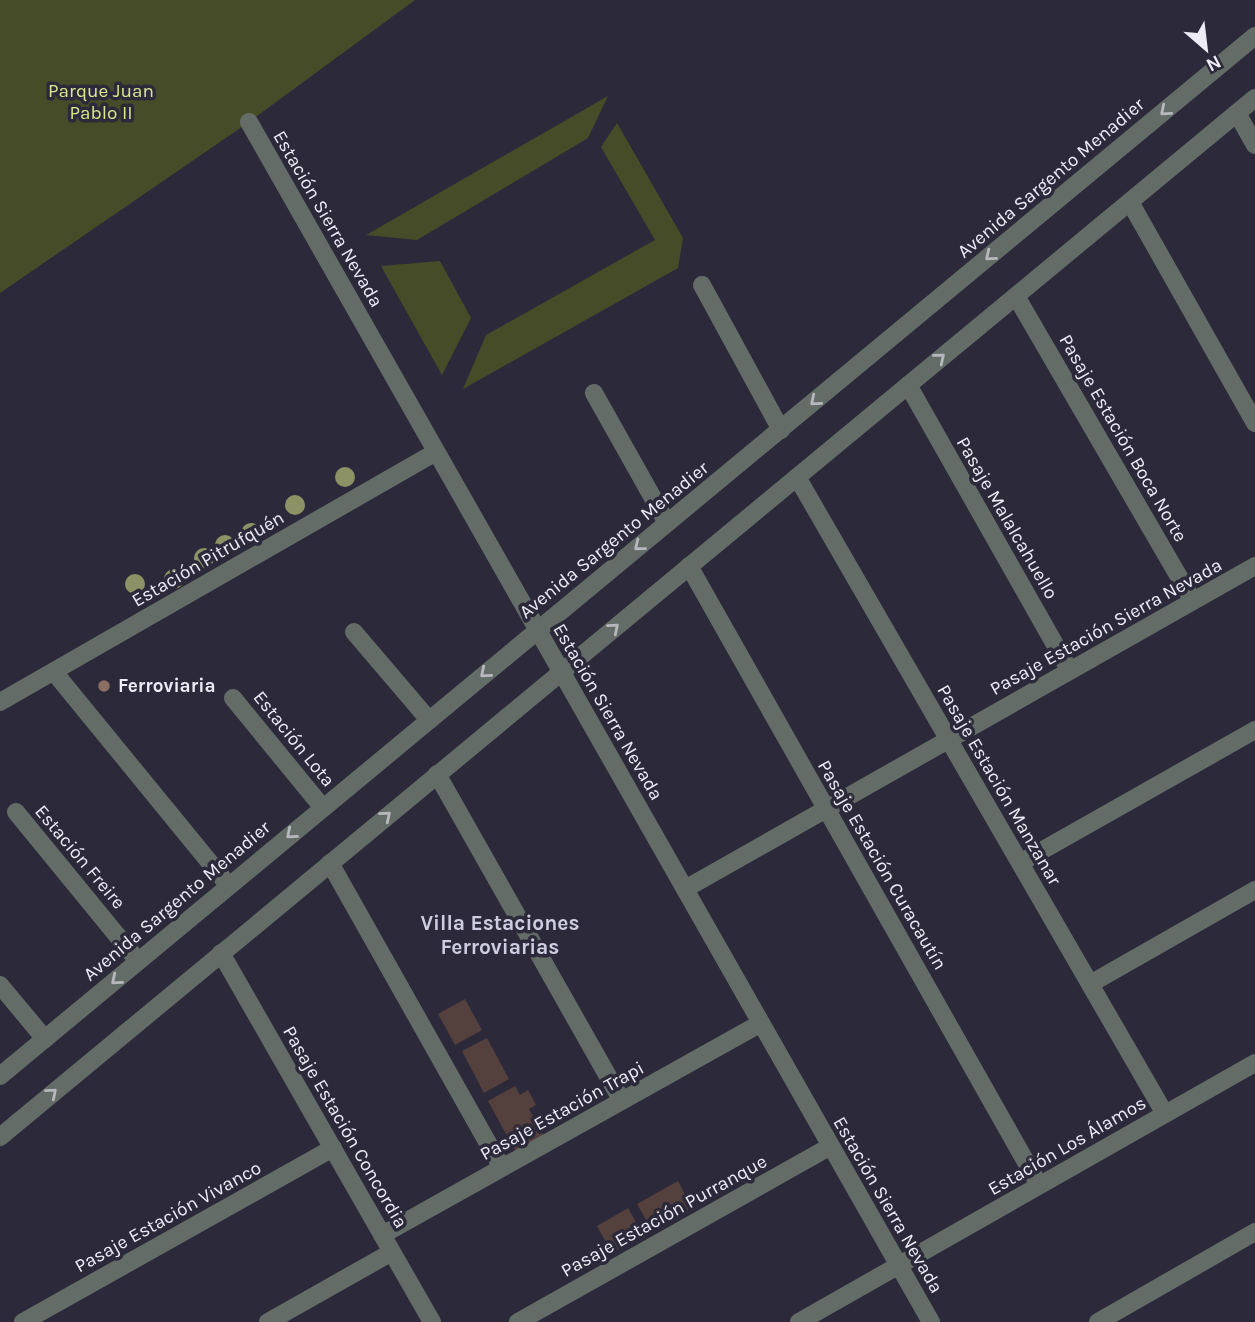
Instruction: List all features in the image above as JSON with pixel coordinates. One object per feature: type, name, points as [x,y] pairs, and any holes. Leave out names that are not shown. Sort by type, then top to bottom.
[{"type":"street","name":"Avenida Sargento Menadier","points":[[0,1076],[1255,36]]},
{"type":"street","points":[[0,1137],[1255,98]]},
{"type":"street","points":[[1237,113],[1255,145]]},
{"type":"street","name":"Estación Sierra Nevada","points":[[250,122],[931,1322]]},
{"type":"street","points":[[1130,202],[1255,423]]},
{"type":"street","points":[[702,285],[781,430]]},
{"type":"street","name":"Pasaje Estación Boca Norte","points":[[1016,296],[1193,601]]},
{"type":"street","name":"Pasaje Malalcahuello","points":[[908,385],[1070,671]]},
{"type":"street","points":[[594,393],[667,523]]},
{"type":"street","name":"Estación Pitrufquén","points":[[0,702],[436,452]]},
{"type":"street","name":"Pasaje Estación Manzanar","points":[[797,477],[1165,1114]]},
{"type":"street","name":"Pasaje Estación Curacautín","points":[[689,566],[1040,1185]]},
{"type":"street","name":"Pasaje Estación Sierra Nevada","points":[[685,889],[1255,566]]},
{"type":"street","points":[[354,632],[429,720]]},
{"type":"street","points":[[54,672],[229,886]]},
{"type":"street","name":"Estación Lota","points":[[233,698],[323,808]]},
{"type":"street","points":[[1020,863],[1255,730]]},
{"type":"street","points":[[437,774],[622,1101]]},
{"type":"street","name":"Estación Freire","points":[[16,812],[138,961]]},
{"type":"street","points":[[330,863],[502,1168]]},
{"type":"street","points":[[1090,984],[1255,890]]},
{"type":"street","name":"Pasaje Estación Concordia","points":[[221,953],[432,1322]]},
{"type":"street","points":[[0,985],[45,1039]]},
{"type":"street","name":"Pasaje Estación Trapi","points":[[382,1235],[761,1023]]},
{"type":"street","name":"Estación Los Álamos","points":[[799,1322],[1255,1063]]},
{"type":"street","name":"Pasaje Estación Purranque","points":[[518,1322],[831,1146]]},
{"type":"street","name":"Pasaje Estación Vivanco","points":[[23,1322],[333,1148]]},
{"type":"street","points":[[1098,1322],[1255,1232]]},
{"type":"street","points":[[268,1322],[392,1252]]},
{"type":"green space","name":"Parque Juan Pablo II","points":[[0,0],[415,0],[249,122],[0,293]]},
{"type":"green space","points":[[608,96],[588,138],[417,240],[366,235]]},
{"type":"green space","points":[[617,123],[683,238],[678,268],[463,389],[486,335],[655,240],[601,147]]},
{"type":"green space","points":[[440,261],[471,318],[442,375],[381,266]]},
{"type":"building","points":[[465,999],[482,1030],[455,1045],[438,1014]]},
{"type":"building","points":[[487,1038],[509,1079],[484,1093],[462,1051]]},
{"type":"building","points":[[515,1086],[520,1095],[528,1090],[536,1105],[529,1109],[545,1138],[517,1154],[488,1101]]},
{"type":"building","points":[[678,1181],[692,1208],[652,1230],[637,1204]]},
{"type":"building","points":[[628,1208],[643,1235],[612,1253],[597,1226]]},
{"type":"place","name":"Ferroviaria","points":[[104,686]]},
{"type":"district","name":"Villa Estaciones Ferroviarias","points":[[500,935]]}]
